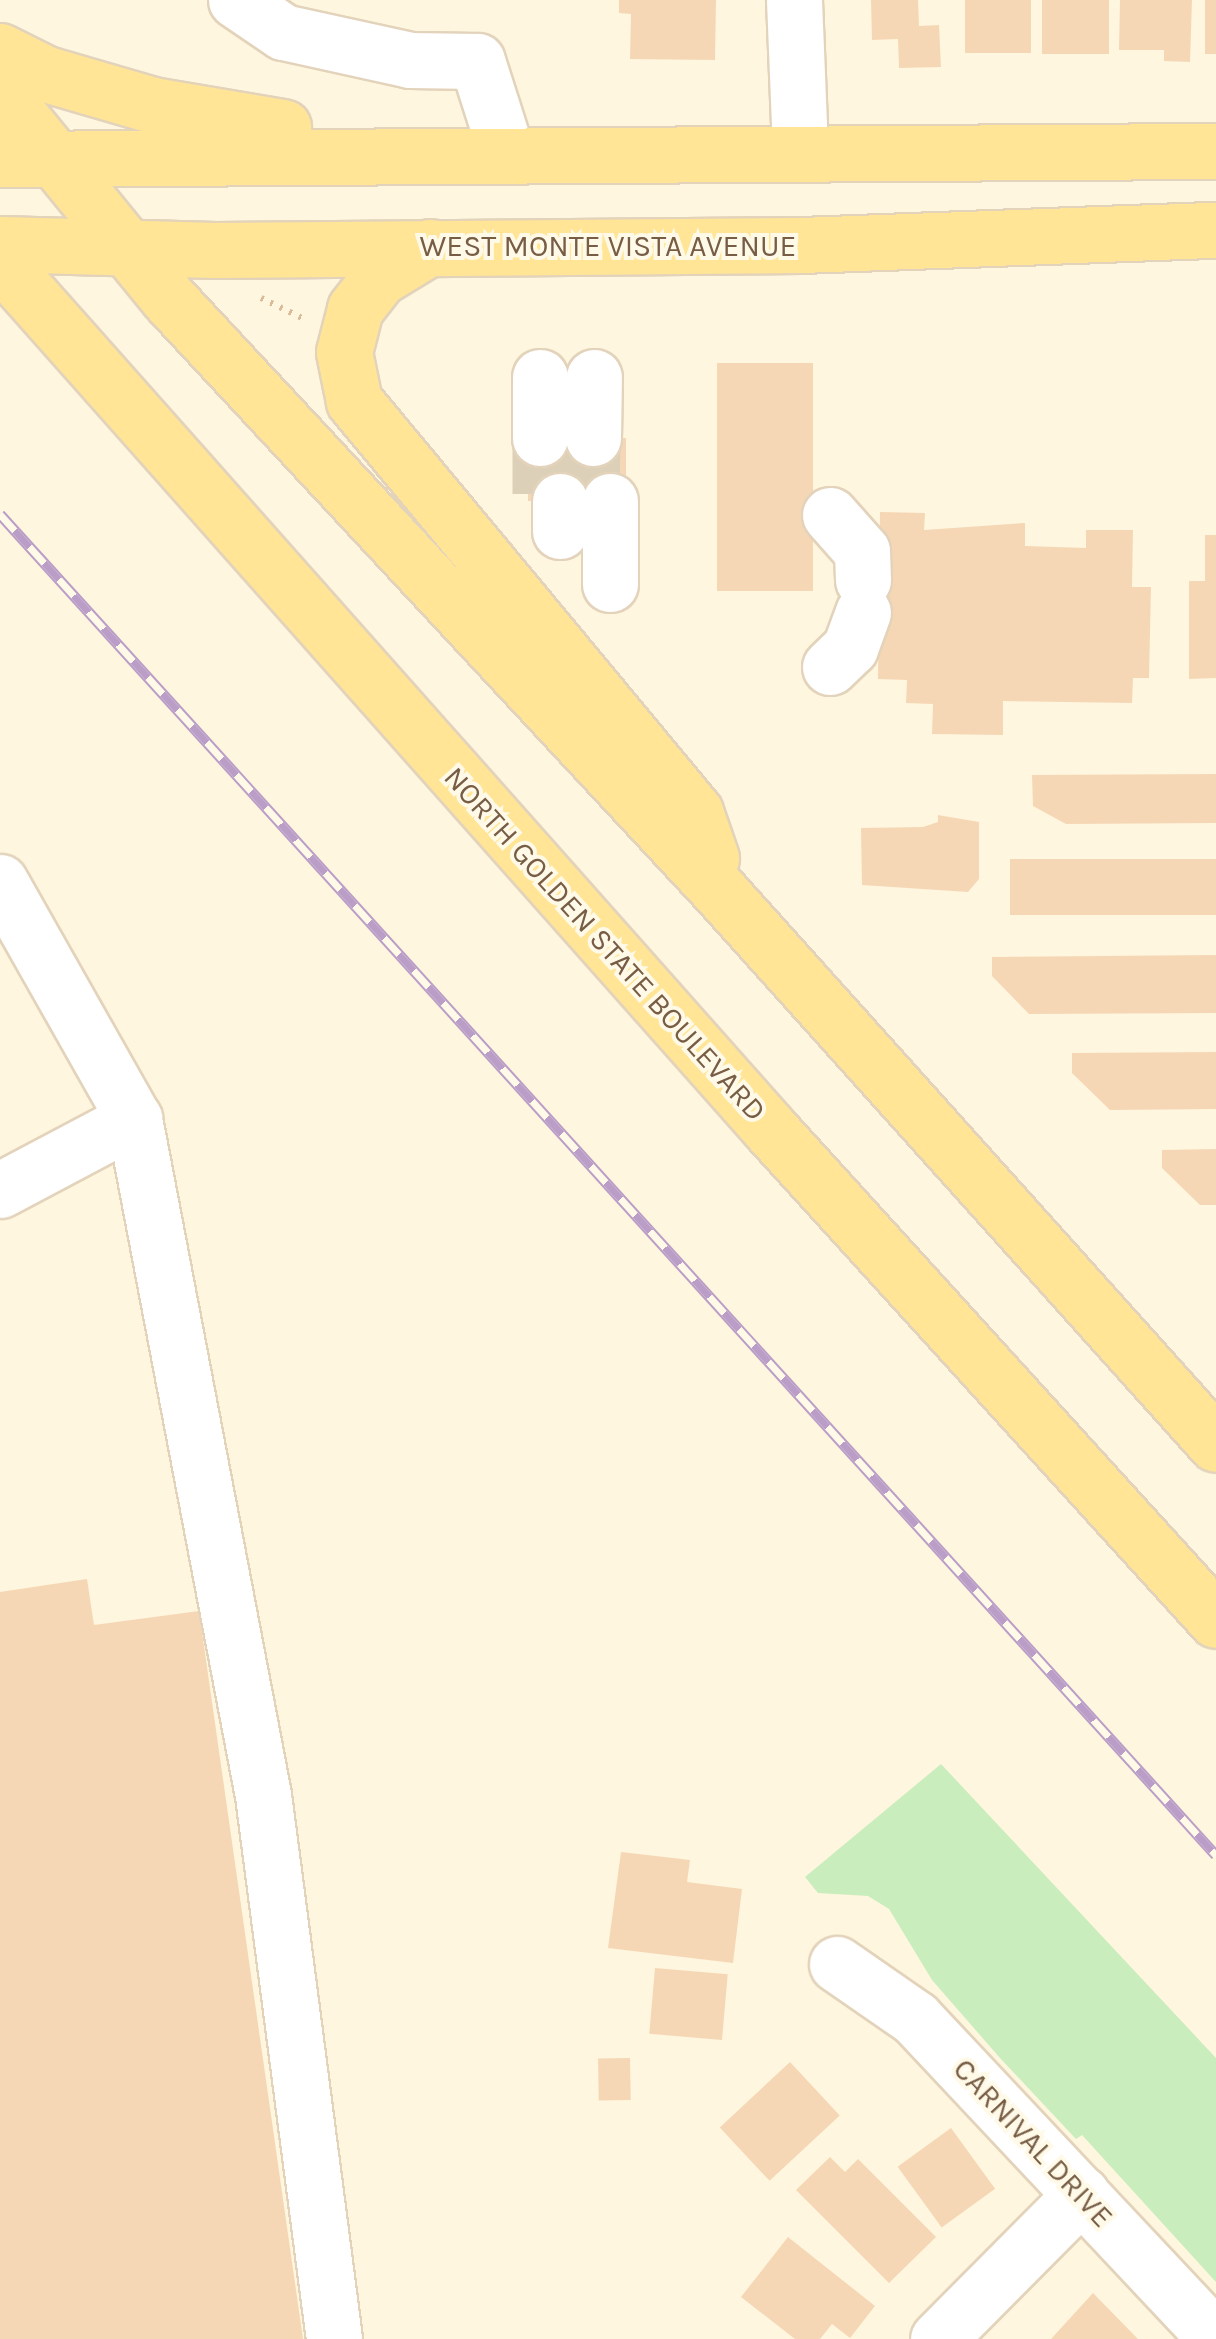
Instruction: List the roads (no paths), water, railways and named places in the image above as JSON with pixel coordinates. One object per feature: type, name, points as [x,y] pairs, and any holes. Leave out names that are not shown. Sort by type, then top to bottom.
[{"type":"main road","points":[[0,51],[46,74],[228,123],[420,129],[506,155]]},
{"type":"main road","points":[[0,92],[128,247],[724,896],[1216,1444]]},
{"type":"main road","points":[[0,159],[1216,152]]},
{"type":"main road","name":"WEST MONTE VISTA AVENUE","points":[[0,244],[801,245],[1216,230]]},
{"type":"main road","points":[[430,247],[379,278],[356,310],[344,352],[354,402],[696,812],[724,896]]},
{"type":"main road","name":"NORTH GOLDEN STATE BOULEVARD","points":[[0,262],[770,1130],[1216,1620]]},
{"type":"street","points":[[236,0],[283,32],[410,60],[477,61],[506,155]]},
{"type":"street","points":[[794,0],[800,152]]},
{"type":"street","points":[[576,377],[576,438],[576,377]]},
{"type":"street","points":[[830,516],[862,551],[863,596],[850,648],[830,667]]},
{"type":"street","points":[[0,882],[134,1119],[263,1795],[334,2339]]},
{"type":"street","points":[[0,1190],[134,1119]]},
{"type":"street","name":"CARNIVAL DRIVE","points":[[837,1964],[915,2018],[1216,2339]]},
{"type":"street","points":[[938,2339],[1082,2194]]},
{"type":"tunnel","points":[[540,438],[540,501]]},
{"type":"tunnel","points":[[592,501],[593,438]]},
{"type":"railway","points":[[0,514],[1216,1855]]}]
